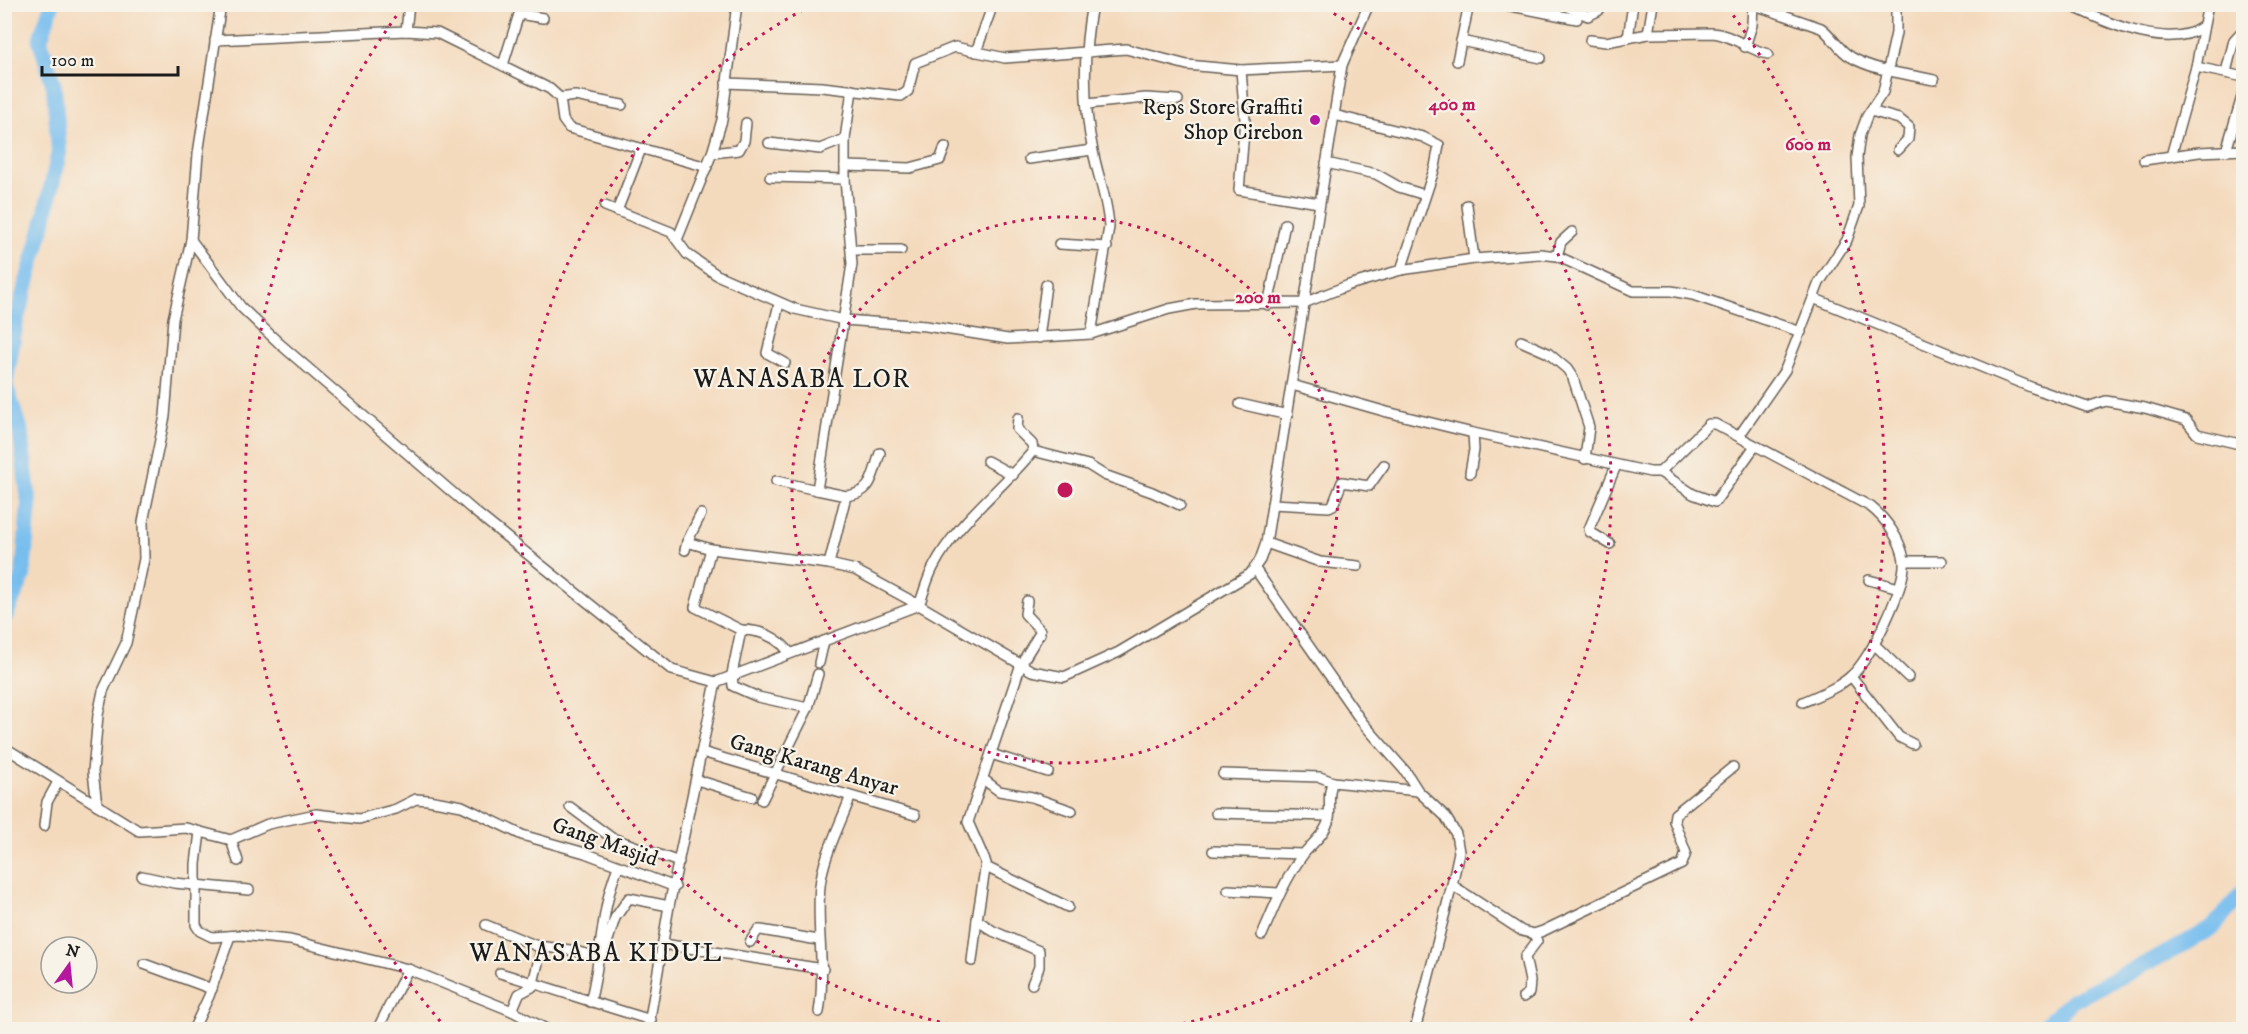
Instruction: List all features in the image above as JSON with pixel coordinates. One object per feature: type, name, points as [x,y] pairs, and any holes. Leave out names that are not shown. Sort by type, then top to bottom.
[{"type":"street","points":[[96,806],[93,772],[98,715],[104,691],[125,648],[137,600],[144,559],[145,513],[165,416],[173,319],[191,240],[198,154],[221,4]]},
{"type":"street","points":[[406,31],[409,4]]},
{"type":"street","points":[[677,240],[707,167],[722,120],[737,4]]},
{"type":"street","points":[[976,52],[993,4]]},
{"type":"street","points":[[1091,334],[1107,248],[1108,210],[1092,150],[1087,104],[1092,4]]},
{"type":"street","points":[[701,514],[686,546],[829,564],[862,573],[1020,664],[1047,676],[1073,675],[1119,652],[1255,569],[1266,543],[1342,65],[1369,4]]},
{"type":"street","points":[[1457,61],[1469,4]]},
{"type":"street","points":[[1501,4],[1577,19]]},
{"type":"street","points":[[1561,4],[1587,16],[1598,11],[1604,4]]},
{"type":"street","points":[[1628,38],[1633,4]]},
{"type":"street","points":[[1648,34],[1653,4]]},
{"type":"street","points":[[1739,436],[1785,370],[1824,274],[1847,240],[1859,199],[1857,157],[1862,129],[1881,98],[1889,70],[1898,24],[1896,4]]},
{"type":"street","points":[[2066,4],[2079,7],[2110,24],[2142,32],[2202,36]]},
{"type":"street","points":[[2171,156],[2196,67],[2208,4]]},
{"type":"street","points":[[1745,47],[1752,25],[1752,5],[1824,30],[1830,40],[1850,57],[1934,81]]},
{"type":"street","points":[[503,65],[520,13],[543,18]]},
{"type":"street","points":[[2226,72],[2234,40],[2244,29]]},
{"type":"street","points":[[215,40],[406,31],[437,33],[550,89],[561,98],[563,120],[566,126],[707,167]]},
{"type":"street","points":[[1590,40],[1606,42],[1648,34],[1720,33],[1745,47],[1768,54]]},
{"type":"street","points":[[1461,41],[1541,58]]},
{"type":"street","points":[[726,83],[852,90],[901,96],[908,91],[915,63],[951,47],[1005,58],[1126,49],[1187,65],[1241,70],[1342,65]]},
{"type":"street","points":[[2196,67],[2244,77]]},
{"type":"street","points":[[1241,70],[1245,120],[1239,190],[1319,203]]},
{"type":"street","points":[[817,490],[853,250],[845,179],[845,139],[852,90]]},
{"type":"street","points":[[2226,151],[2244,90]]},
{"type":"street","points":[[561,98],[576,96],[622,105]]},
{"type":"street","points":[[1087,104],[1146,98],[1178,100]]},
{"type":"street","points":[[1871,111],[1899,119],[1910,127],[1908,139],[1898,150]]},
{"type":"street","points":[[1334,115],[1407,132],[1438,142],[1437,160],[1401,270]]},
{"type":"street","points":[[712,153],[739,150],[744,141],[746,123]]},
{"type":"street","points":[[769,143],[820,148],[845,139]]},
{"type":"street","points":[[845,166],[920,167],[940,160],[945,147]]},
{"type":"street","points":[[617,211],[641,149]]},
{"type":"street","points":[[1029,159],[1092,150]]},
{"type":"street","points":[[2144,160],[2244,150]]},
{"type":"street","points":[[1326,163],[1376,174],[1399,187],[1425,195]]},
{"type":"street","points":[[770,177],[845,179]]},
{"type":"street","points":[[1467,205],[1474,259]]},
{"type":"street","points":[[605,206],[668,230],[687,254],[717,275],[778,304],[844,320],[926,327],[1008,339],[1091,334],[1169,309],[1196,304],[1304,303],[1349,285],[1401,270],[1474,259],[1540,254],[1557,256],[1633,291],[1671,291],[1693,295],[1801,332]]},
{"type":"street","points":[[1268,305],[1285,224]]},
{"type":"street","points":[[1557,256],[1561,242],[1572,232]]},
{"type":"street","points":[[191,240],[241,307],[474,511],[672,670],[716,682],[732,674],[919,605],[934,566],[959,530],[1013,475],[1033,451],[1032,444],[1017,429],[1018,418]]},
{"type":"street","points":[[1059,244],[1107,248]]},
{"type":"street","points":[[853,250],[901,250]]},
{"type":"street","points":[[1039,338],[1046,285]]},
{"type":"street","points":[[1813,298],[2033,388],[2086,407],[2106,401],[2145,408],[2186,420],[2197,434],[2244,445]]},
{"type":"street","points":[[778,304],[767,353],[785,363]]},
{"type":"street","points":[[1521,341],[1548,353],[1567,369],[1572,378],[1588,427],[1585,459]]},
{"type":"street","points":[[1292,384],[1543,450],[1616,466],[1660,472],[1693,494],[1715,502],[1755,446]]},
{"type":"street","points":[[1240,404],[1288,415]]},
{"type":"street","points":[[1660,472],[1709,424],[1723,426],[1755,446],[1851,495],[1887,522],[1904,561],[1899,588],[1874,644],[1851,676],[1803,702]]},
{"type":"street","points":[[1470,473],[1474,450],[1473,433]]},
{"type":"street","points":[[1033,451],[1088,465],[1104,475],[1152,492],[1180,505]]},
{"type":"street","points":[[776,481],[846,496],[860,494],[867,489],[880,453]]},
{"type":"street","points":[[987,461],[1013,475]]},
{"type":"street","points":[[1272,504],[1329,507],[1334,502],[1341,482],[1369,486],[1384,465]]},
{"type":"street","points":[[1610,544],[1590,532],[1589,529],[1616,466]]},
{"type":"street","points":[[829,564],[846,496]]},
{"type":"street","points":[[1266,543],[1320,562],[1358,566]]},
{"type":"street","points":[[711,549],[696,610],[741,630],[752,630],[781,640],[790,653]]},
{"type":"street","points":[[1904,561],[1942,561]]},
{"type":"street","points":[[1255,569],[1362,722],[1406,772],[1415,786],[1444,816],[1456,834],[1459,852],[1415,1029]]},
{"type":"street","points":[[1869,580],[1899,588]]},
{"type":"street","points":[[972,961],[986,867],[982,849],[968,822],[1020,664],[1040,633],[1040,630],[1025,614],[1027,601]]},
{"type":"street","points":[[741,630],[731,681],[738,690],[808,708]]},
{"type":"street","points":[[819,663],[824,641]]},
{"type":"street","points":[[1874,644],[1908,677]]},
{"type":"street","points":[[762,800],[808,708],[815,691],[818,674]]},
{"type":"street","points":[[1851,676],[1899,737],[1913,744]]},
{"type":"street","points":[[500,973],[533,981],[649,1025],[669,906],[675,887],[716,682]]},
{"type":"street","points":[[4,747],[139,831],[177,828],[231,840],[238,861]]},
{"type":"street","name":"Gang Karang Anyar","points":[[702,752],[850,798],[915,815]]},
{"type":"street","points":[[991,754],[1048,772]]},
{"type":"street","points":[[1452,885],[1522,931],[1534,934],[1682,864],[1686,853],[1674,821],[1675,814],[1733,767]]},
{"type":"street","points":[[1223,774],[1320,777],[1333,782],[1415,786]]},
{"type":"street","points":[[983,779],[999,791],[1032,797],[1072,811]]},
{"type":"street","points":[[697,780],[752,797]]},
{"type":"street","points":[[44,826],[47,802],[57,782]]},
{"type":"street","points":[[1262,935],[1278,893],[1303,854],[1326,828],[1329,816],[1329,789],[1333,782]]},
{"type":"street","points":[[819,1012],[823,969],[818,940],[820,884],[850,798]]},
{"type":"street","name":"Gang Masjid","points":[[231,840],[268,824],[316,814],[359,819],[396,809],[416,799],[462,806],[522,835],[585,853],[675,887]]},
{"type":"street","points":[[570,807],[612,838],[679,862]]},
{"type":"street","points":[[1216,813],[1329,816]]},
{"type":"street","points":[[200,832],[196,883],[197,928],[212,937],[253,935],[311,944],[408,969],[512,1011],[537,1027],[548,1029]]},
{"type":"street","points":[[1213,851],[1303,854]]},
{"type":"street","points":[[590,1002],[599,957],[606,901],[618,867]]},
{"type":"street","points":[[986,867],[1068,908]]},
{"type":"street","points":[[142,876],[174,883],[196,883],[249,890]]},
{"type":"street","points":[[1228,890],[1278,893]]},
{"type":"street","points":[[599,957],[604,953],[619,909],[629,898],[669,906]]},
{"type":"street","points":[[977,920],[993,931],[1039,951],[1039,967],[1032,984]]},
{"type":"street","points":[[486,925],[542,947],[566,949],[599,957]]},
{"type":"street","points":[[750,942],[758,930],[818,940]]},
{"type":"street","points":[[1523,997],[1529,993],[1525,957],[1536,944],[1534,934]]},
{"type":"street","points":[[193,1029],[212,988],[230,936]]},
{"type":"street","points":[[663,944],[823,969]]},
{"type":"street","points":[[512,1011],[519,994],[530,989],[542,947]]},
{"type":"street","points":[[144,964],[212,988]]},
{"type":"street","points":[[377,1029],[408,969]]},
{"type":"waterway","points":[[4,618],[23,576],[29,503],[20,428],[5,385],[16,321],[43,225],[59,152],[54,87],[40,40],[52,4]]},
{"type":"waterway","points":[[2040,1030],[2073,1000],[2177,948],[2214,926],[2244,891]]},
{"type":"place","name":"Reps Store Graffiti Shop Cirebon","points":[[1315,120]]},
{"type":"district","name":"WANASABA LOR","points":[[802,379]]},
{"type":"district","name":"WANASABA KIDUL","points":[[596,953]]}]
